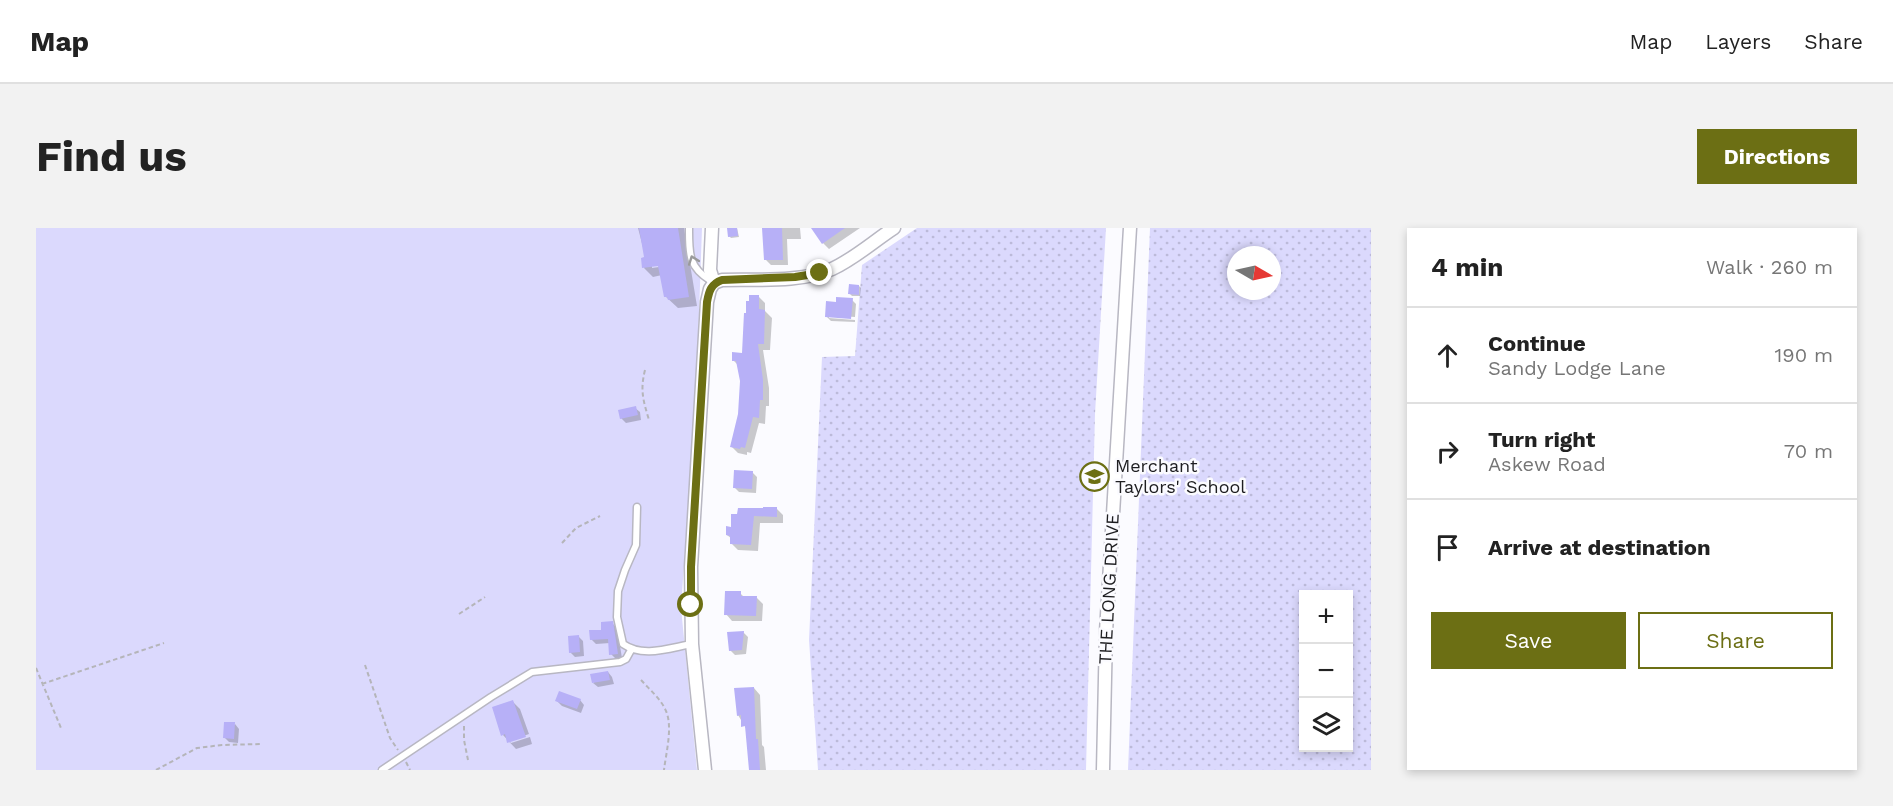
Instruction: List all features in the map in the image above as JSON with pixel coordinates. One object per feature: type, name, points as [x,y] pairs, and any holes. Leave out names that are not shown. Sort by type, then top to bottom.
[{"type":"street","points":[[712,228],[710,270],[714,283]]},
{"type":"street","points":[[705,770],[692,644],[691,567],[706,314],[710,289],[714,283],[722,280],[795,277],[820,273],[843,263],[894,228]]},
{"type":"street","name":"THE LONG DRIVE","points":[[1103,770],[1106,632],[1130,228]]},
{"type":"lane","points":[[689,228],[689,253],[692,262],[697,271],[714,283]]},
{"type":"lane","points":[[637,507],[636,544],[625,570],[617,601],[617,617],[623,644],[631,650],[646,652],[692,644]]},
{"type":"lane","points":[[382,770],[532,672],[620,662],[626,659],[631,650]]},
{"type":"path","points":[[645,370],[641,385],[642,399],[649,420]]},
{"type":"path","points":[[561,543],[576,528],[600,516]]},
{"type":"path","points":[[459,614],[485,597]]},
{"type":"path","points":[[42,684],[164,643]]},
{"type":"path","points":[[365,665],[390,738],[410,770]]},
{"type":"path","points":[[36,668],[61,728]]},
{"type":"path","points":[[641,680],[658,698],[667,712],[664,770]]},
{"type":"path","points":[[468,760],[463,733],[469,712]]},
{"type":"path","points":[[156,770],[197,748],[262,744]]},
{"type":"shaded area","points":[[36,228],[702,228],[697,371],[681,608],[697,770],[36,770]]},
{"type":"shaded area","points":[[917,228],[1106,228],[1095,414],[1086,770],[818,770],[809,640],[822,357],[855,356],[862,265]]},
{"type":"shaded area","points":[[1150,228],[1371,228],[1371,770],[1128,770]]},
{"type":"building","points":[[639,228],[678,228],[689,297],[668,300],[664,297],[658,266],[642,268],[641,258],[644,257]]},
{"type":"building","points":[[727,228],[737,228],[738,236],[728,237]]},
{"type":"building","points":[[762,228],[782,228],[783,260],[764,260]]},
{"type":"building","points":[[811,228],[845,228],[822,244]]},
{"type":"building","points":[[849,284],[859,285],[859,295],[848,294]]},
{"type":"building","points":[[749,295],[759,295],[759,309],[765,310],[764,344],[758,344],[763,400],[760,400],[759,418],[753,417],[745,448],[740,449],[730,447],[738,414],[740,381],[736,361],[732,361],[732,352],[742,353],[744,313],[746,313],[746,301],[749,301]]},
{"type":"building","points":[[836,297],[853,298],[851,319],[825,317],[826,301],[836,302]]},
{"type":"building","points":[[636,406],[638,415],[620,419],[618,410]]},
{"type":"building","points":[[734,470],[753,471],[752,489],[733,488]]},
{"type":"building","points":[[777,507],[777,517],[754,516],[751,545],[730,544],[730,536],[726,535],[726,526],[731,527],[731,514],[737,514],[738,508]]},
{"type":"building","points":[[725,591],[741,591],[741,596],[757,596],[756,616],[724,615]]},
{"type":"building","points":[[613,621],[618,654],[609,655],[608,639],[590,640],[589,630],[601,630],[601,622]]},
{"type":"building","points":[[744,631],[742,650],[729,651],[727,632]]},
{"type":"building","points":[[579,635],[580,652],[569,653],[568,636]]},
{"type":"building","points":[[608,671],[610,680],[592,683],[590,674]]},
{"type":"building","points":[[754,687],[760,770],[749,770],[745,726],[741,727],[741,715],[737,716],[734,688]]},
{"type":"building","points":[[559,691],[581,699],[577,709],[555,701]]},
{"type":"building","points":[[513,700],[526,737],[507,743],[505,734],[501,736],[492,707]]},
{"type":"building","points":[[224,722],[235,722],[234,739],[223,738]]},
{"type":"place","name":"Merchant Taylors' School","points":[[1094,476]]},
{"type":"route","points":[[691,605],[691,567],[707,302],[710,289],[714,283],[722,280],[795,277],[820,273]]}]
